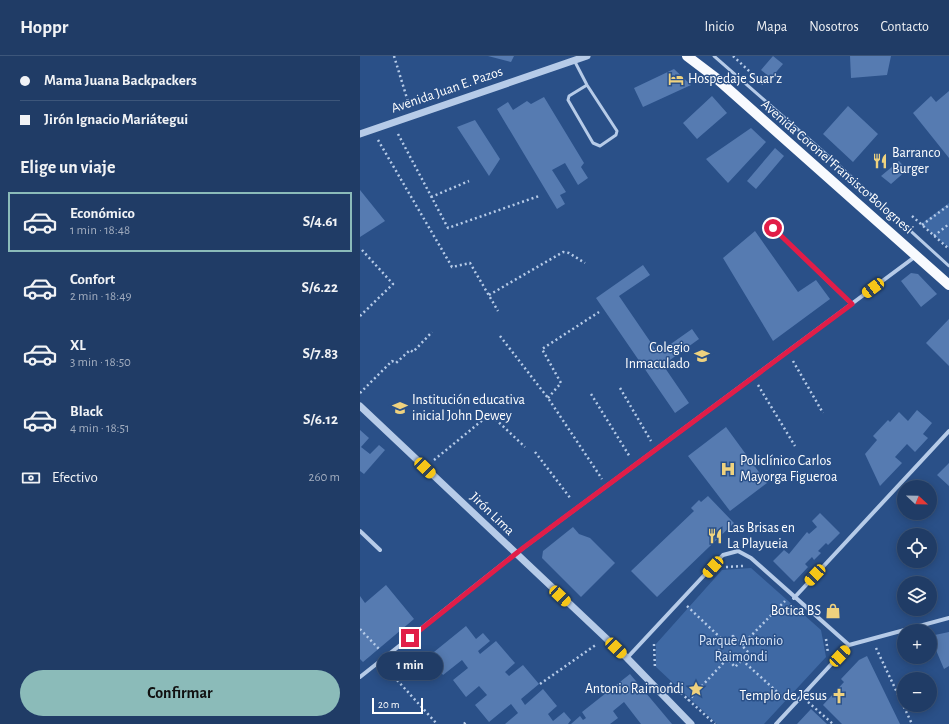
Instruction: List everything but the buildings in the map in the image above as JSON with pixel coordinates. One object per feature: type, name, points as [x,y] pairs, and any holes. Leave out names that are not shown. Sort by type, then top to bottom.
[{"type":"main road","name":"Avenida Coronel Fransisco Bolognesi","points":[[687,56],[716,78],[949,285]]},
{"type":"street","name":"Avenida Juan E. Pazos","points":[[360,134],[587,56]]},
{"type":"street","points":[[360,677],[515,554],[917,256]]},
{"type":"street","name":"Jirón Lima","points":[[360,406],[515,554],[627,658],[689,723]]},
{"type":"street","points":[[793,596],[949,431]]},
{"type":"street","points":[[360,531],[380,550]]},
{"type":"street","points":[[627,658],[682,601],[723,555],[738,552],[751,558],[849,645]]},
{"type":"street","points":[[776,724],[849,645],[949,618]]},
{"type":"lane","points":[[714,56],[949,266]]},
{"type":"lane","points":[[574,60],[587,85],[618,131],[616,135],[600,146],[593,143],[568,100],[569,96],[587,85]]},
{"type":"lane","points":[[773,228],[852,304]]},
{"type":"path","points":[[394,56],[413,116]]},
{"type":"path","points":[[392,123],[448,228],[539,196]]},
{"type":"path","points":[[372,130],[452,267],[470,263],[498,311]]},
{"type":"path","points":[[431,197],[469,181]]},
{"type":"path","points":[[922,225],[949,205]]},
{"type":"path","points":[[934,236],[949,224]]},
{"type":"path","points":[[360,316],[392,284],[362,250]]},
{"type":"path","points":[[489,295],[563,252],[569,253],[585,262]]},
{"type":"path","points":[[548,398],[561,383],[542,349],[599,312]]},
{"type":"path","points":[[360,393],[392,361],[396,362],[410,350],[413,352],[432,332]]},
{"type":"path","points":[[500,336],[548,398],[607,486]]},
{"type":"path","points":[[788,352],[824,413]]},
{"type":"path","points":[[753,377],[795,446]]},
{"type":"path","points":[[620,388],[656,450]]},
{"type":"path","points":[[591,394],[635,465]]},
{"type":"path","points":[[425,468],[490,414],[525,447]]},
{"type":"path","points":[[535,452],[577,508]]},
{"type":"path","points":[[722,567],[745,566]]},
{"type":"path","points":[[742,645],[793,596]]},
{"type":"path","points":[[682,611],[692,600]]},
{"type":"path","points":[[682,601],[726,643]]},
{"type":"path","points":[[360,629],[386,656]]},
{"type":"path","points":[[733,636],[749,653],[735,667],[719,650],[726,643],[733,636]]},
{"type":"path","points":[[825,636],[828,657]]},
{"type":"path","points":[[540,684],[605,638]]},
{"type":"path","points":[[871,639],[912,724]]},
{"type":"path","points":[[654,642],[654,667],[659,672]]},
{"type":"path","points":[[678,711],[689,701],[727,658]]},
{"type":"path","points":[[742,660],[793,706]]},
{"type":"path","points":[[380,661],[437,724]]},
{"type":"path","points":[[669,682],[714,724]]},
{"type":"path","points":[[802,696],[832,724]]},
{"type":"green space","points":[[949,203],[949,248],[921,224]]},
{"type":"green space","name":"Parque Antonio Raimondi","points":[[751,568],[821,630],[826,657],[764,724],[717,724],[656,667],[656,644],[722,570]]},
{"type":"place","name":"Hospedaje Suar'z","points":[[676,79]]},
{"type":"place","name":"Barranco Burger","points":[[880,161]]},
{"type":"place","name":"Colegio Inmaculado","points":[[702,356]]},
{"type":"place","name":"Institución educativa inicial John Dewey","points":[[400,408]]},
{"type":"place","name":"Policlínico Carlos Mayorga Figueroa","points":[[728,469]]},
{"type":"place","name":"Las Brisas en La Playueia","points":[[715,536]]},
{"type":"place","name":"Botica BS","points":[[833,611]]},
{"type":"place","name":"Antonio Raimondi","points":[[696,689]]},
{"type":"place","name":"Templo de Jesus","points":[[839,696]]},
{"type":"route","points":[[410,638],[523,548],[852,304],[773,228]]}]
